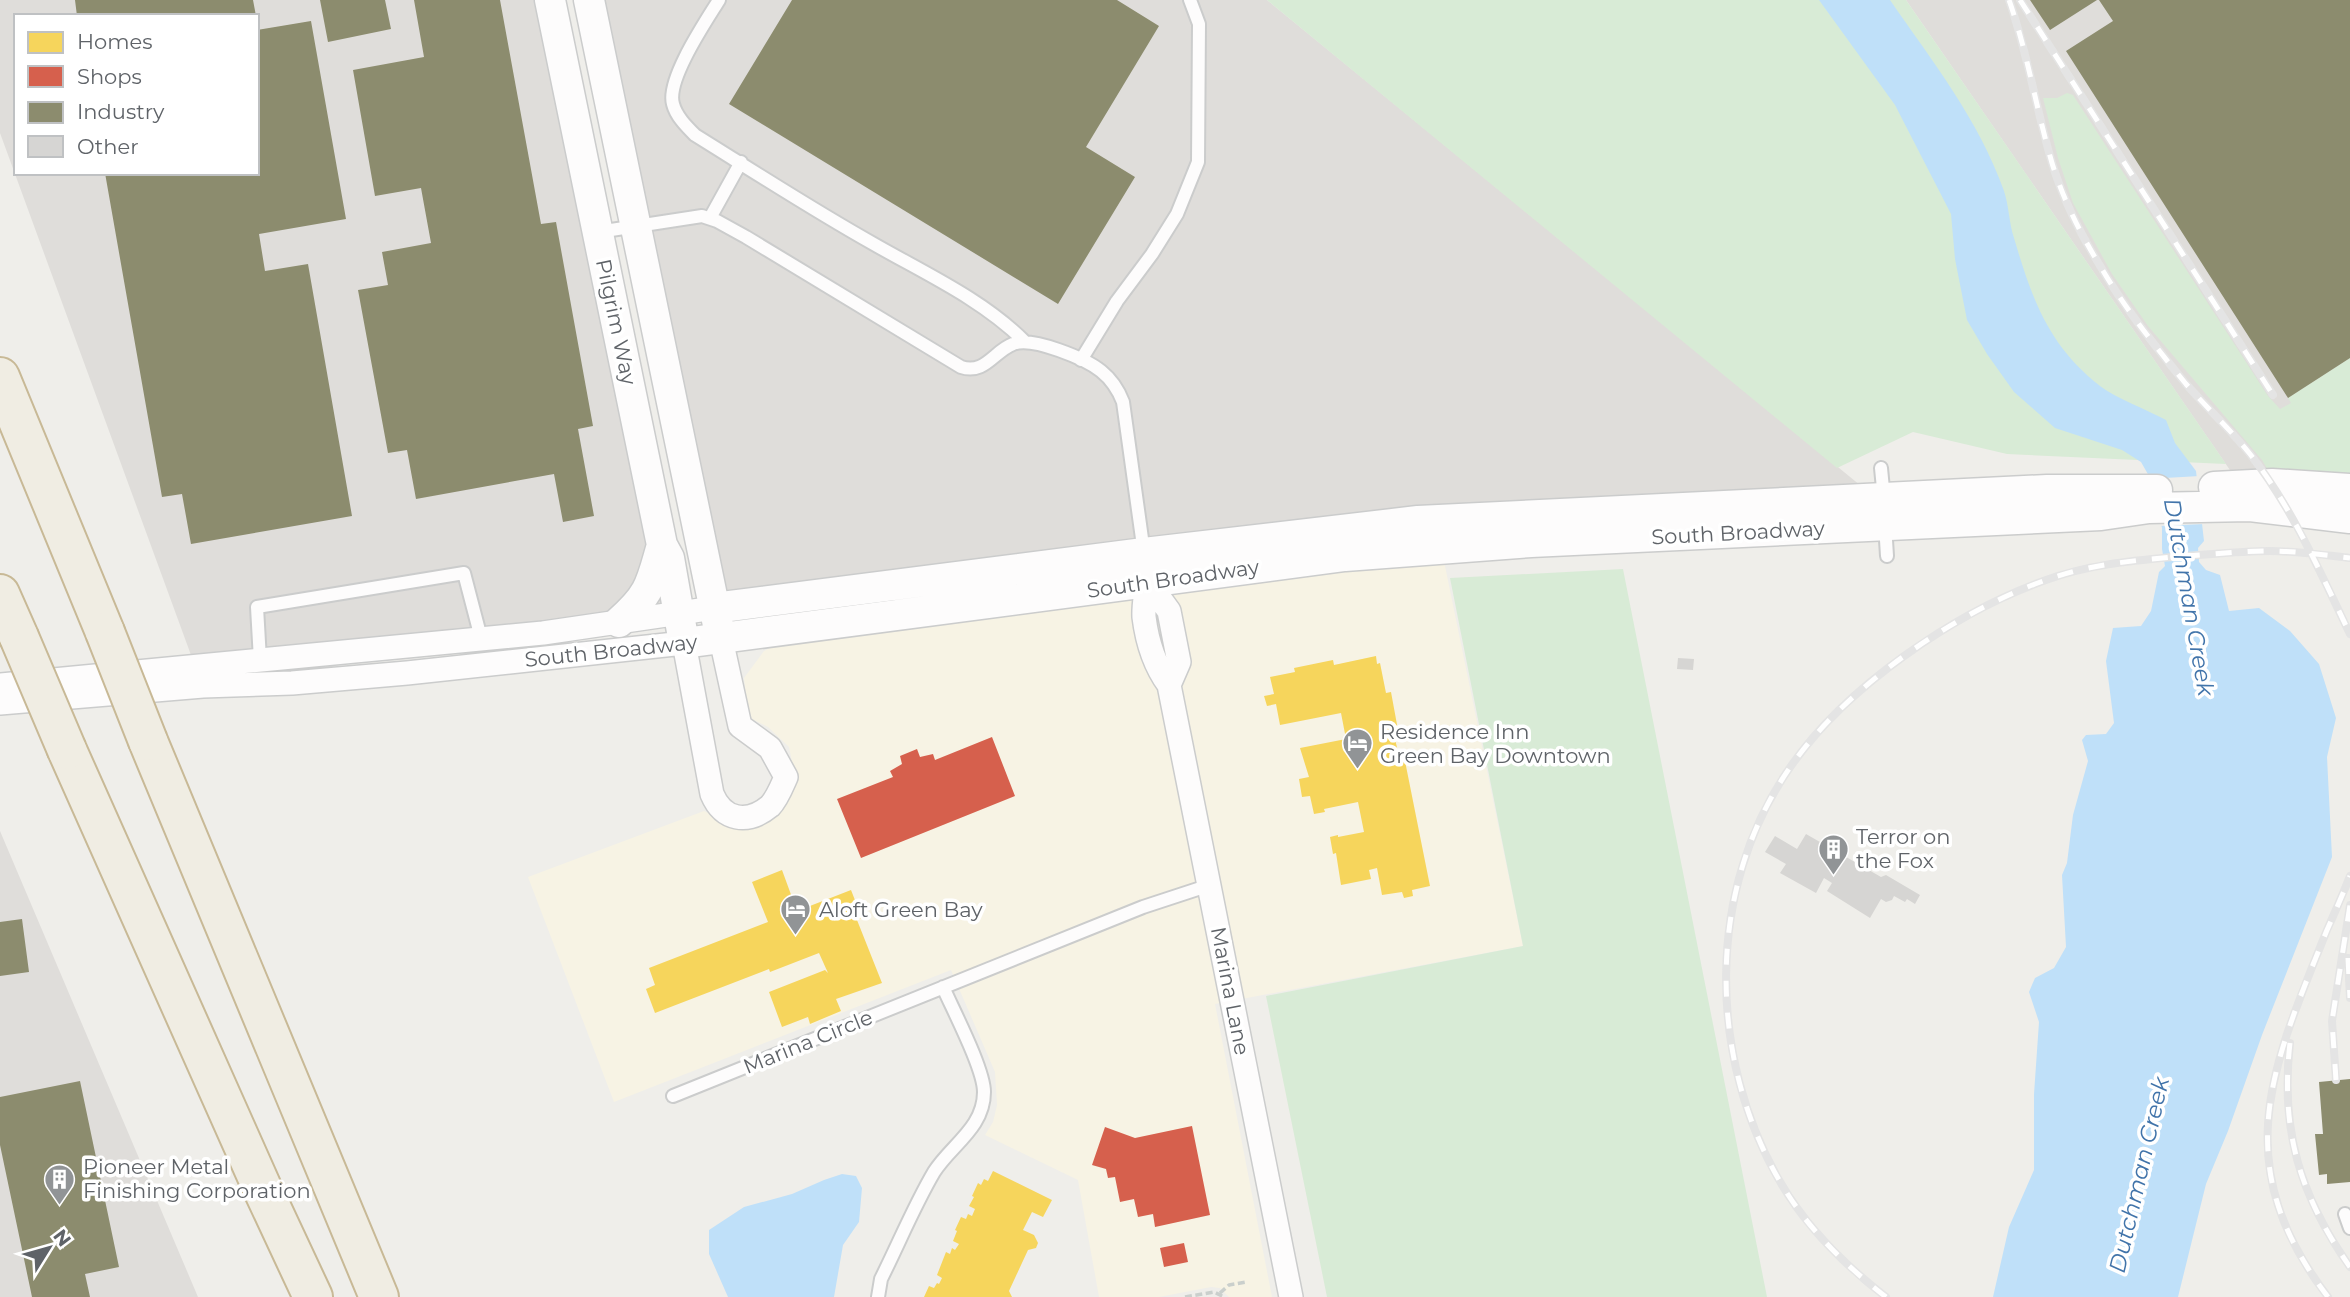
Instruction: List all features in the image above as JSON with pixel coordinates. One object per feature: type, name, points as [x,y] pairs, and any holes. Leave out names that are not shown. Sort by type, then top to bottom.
[{"type":"highway","points":[[0,377],[379,1297]]},
{"type":"highway","points":[[0,594],[67,750],[313,1297]]},
{"type":"street","name":"Pilgrim Way","points":[[550,0],[662,545],[669,558],[684,643]]},
{"type":"street","name":"Pilgrim Way","points":[[589,0],[721,639]]},
{"type":"street","name":"South Broadway","points":[[0,703],[407,673],[721,639],[1418,521],[1884,513],[2047,490],[2148,499],[2209,497],[2272,484],[2350,489]]},
{"type":"street","name":"South Broadway","points":[[2209,497],[2250,506],[2350,518]]},
{"type":"street","points":[[619,622],[647,593],[657,569],[662,545]]},
{"type":"street","name":"South Broadway","points":[[0,685],[543,633],[714,608],[1146,567]]},
{"type":"street","name":"Marina Lane","points":[[1146,567],[1169,611],[1172,624],[1179,662],[1169,685],[1291,1297]]},
{"type":"street","points":[[684,643],[712,794],[725,814],[737,818],[755,814],[771,805],[786,777],[770,748],[740,726],[721,639]]},
{"type":"lane","points":[[719,0],[673,86],[673,103],[684,123],[695,135],[852,232],[981,306],[1008,324],[1024,341],[1081,360],[1099,369],[1110,380],[1124,402],[1146,567]]},
{"type":"lane","points":[[1081,360],[1117,301],[1152,254],[1177,214],[1198,162],[1199,24],[1190,0]]},
{"type":"lane","points":[[710,218],[741,162]]},
{"type":"lane","points":[[598,232],[689,217],[710,218],[971,370],[1012,344],[1024,341]]},
{"type":"lane","points":[[1881,468],[1887,556]]},
{"type":"lane","points":[[260,660],[257,607],[464,573],[481,638]]},
{"type":"lane","name":"Marina Circle","points":[[673,1096],[1143,907],[1210,885]]},
{"type":"lane","points":[[878,1297],[881,1279],[935,1170],[971,1129],[981,1113],[984,1090],[976,1064],[943,987]]},
{"type":"lane","points":[[2345,1214],[2350,1228]]},
{"type":"path","points":[[1220,1293],[1229,1285],[1246,1282]]},
{"type":"path","points":[[1185,1297],[1209,1292],[1220,1293],[1224,1297]]},
{"type":"shaded area","points":[[0,0],[550,0],[680,613],[195,666],[15,175],[259,175],[259,14],[14,14],[14,171],[0,133]]},
{"type":"shaded area","points":[[589,0],[1267,0],[1877,499],[714,608]]},
{"type":"shaded area","points":[[1906,0],[2350,0],[2350,489],[2241,486]]},
{"type":"shaded area","points":[[1444,561],[1523,946],[1215,1004],[1272,1297],[1229,1297],[1220,1288],[1211,1287],[1159,1297],[1099,1297],[1078,1180],[985,1135],[993,1122],[997,1105],[995,1072],[951,970],[614,1102],[528,877],[704,811],[738,827],[759,825],[778,815],[796,782],[789,747],[768,727],[752,719],[747,706],[744,678],[764,651],[784,641],[1225,580]]},
{"type":"shaded area","points":[[0,831],[198,1297],[0,1297]]},
{"type":"green space","points":[[1267,0],[1906,0],[2226,464],[2007,454],[1913,432],[1837,468]]},
{"type":"green space","points":[[2067,93],[2073,95],[2268,396],[2280,409],[2291,403],[2288,398],[2350,358],[2350,482],[2270,474],[2262,460],[2148,326],[2112,274],[2073,203],[2043,98],[2057,98]]},
{"type":"green space","points":[[1623,569],[1767,1297],[1327,1297],[1266,996],[1523,946],[1450,578]]},
{"type":"water","name":"Dutchman Creek","points":[[1819,0],[1890,0],[1953,92],[1982,140],[2004,191],[2012,232],[2044,320],[2067,354],[2100,386],[2166,420],[2175,443],[2196,471],[2204,541],[2198,548],[2199,562],[2206,570],[2220,575],[2229,611],[2259,608],[2290,631],[2319,664],[2336,718],[2327,757],[2332,857],[2206,1184],[2178,1297],[1993,1297],[2009,1227],[2034,1170],[2034,1094],[2039,1022],[2029,992],[2035,978],[2054,968],[2066,947],[2062,875],[2067,863],[2073,815],[2088,761],[2082,740],[2086,735],[2106,734],[2114,723],[2106,661],[2113,628],[2141,626],[2151,611],[2159,572],[2165,566],[2162,528],[2149,476],[2141,462],[2122,450],[2055,428],[2014,392],[1987,354],[1967,320],[1955,259],[1951,214],[1895,105]]},
{"type":"water","points":[[842,1174],[856,1176],[862,1188],[859,1222],[843,1245],[834,1297],[728,1297],[709,1254],[709,1230],[744,1207],[792,1194]]},
{"type":"pier","points":[[2200,476],[2205,524],[2158,526],[2147,479]]},
{"type":"building: Homes","name":"Residence Inn Green Bay Downtown","points":[[1376,656],[1386,693],[1391,692],[1398,730],[1393,730],[1398,752],[1403,751],[1430,886],[1412,890],[1413,896],[1404,898],[1402,892],[1382,895],[1377,868],[1369,870],[1371,879],[1341,885],[1336,853],[1333,854],[1330,837],[1364,832],[1358,802],[1324,809],[1325,812],[1314,814],[1310,796],[1302,797],[1299,779],[1309,777],[1300,748],[1346,739],[1341,713],[1280,725],[1276,704],[1267,706],[1264,696],[1274,694],[1270,677],[1295,672],[1294,668],[1333,660],[1334,665]]},
{"type":"building: Homes","name":"Aloft Green Bay","points":[[782,870],[797,911],[851,890],[862,918],[857,920],[882,983],[836,999],[841,1011],[810,1024],[808,1017],[782,1027],[769,992],[825,970],[828,973],[819,953],[770,972],[769,969],[655,1013],[646,989],[655,985],[649,968],[768,922],[752,882]]},
{"type":"building: Homes","points":[[993,1171],[1052,1200],[1043,1217],[1032,1212],[1023,1230],[1034,1235],[1038,1243],[1036,1248],[1028,1250],[1009,1291],[1012,1297],[924,1297],[929,1286],[934,1288],[942,1278],[937,1275],[946,1252],[950,1254],[952,1248],[955,1250],[959,1244],[953,1241],[957,1231],[955,1230],[961,1217],[966,1219],[968,1214],[972,1216],[975,1209],[969,1206],[978,1183],[981,1185],[984,1179],[988,1181]]},
{"type":"building: Shops","points":[[992,737],[1015,796],[861,858],[837,799],[893,777],[890,771],[902,764],[900,756],[917,749],[920,757],[933,754],[935,760]]},
{"type":"building: Shops","points":[[1192,1126],[1210,1215],[1155,1227],[1153,1214],[1138,1217],[1134,1199],[1120,1202],[1115,1177],[1108,1178],[1106,1169],[1092,1165],[1105,1127],[1135,1138]]},
{"type":"building: Shops","points":[[1184,1243],[1188,1262],[1164,1267],[1160,1248]]},
{"type":"building: Industry","points":[[75,0],[253,0],[256,14],[77,14]]},
{"type":"building: Industry","points":[[320,0],[385,0],[391,29],[328,42]]},
{"type":"building: Industry","points":[[414,0],[500,0],[541,224],[556,222],[593,426],[578,429],[594,516],[563,522],[554,474],[416,499],[407,450],[388,453],[358,290],[388,285],[382,252],[431,243],[421,188],[375,196],[353,70],[424,57]]},
{"type":"building: Industry","points":[[792,0],[1117,0],[1159,26],[1086,147],[1135,177],[1058,304],[729,104]]},
{"type":"building: Industry","points":[[2030,0],[2097,0],[2050,30]]},
{"type":"building: Industry","points":[[2099,0],[2350,0],[2350,358],[2288,398],[2066,51],[2113,21]]},
{"type":"building: Industry","points":[[311,21],[346,219],[259,234],[265,271],[308,264],[352,516],[191,544],[182,494],[162,497],[105,175],[259,175],[259,30]]},
{"type":"building: Industry","points":[[22,919],[29,972],[0,976],[0,922]]},
{"type":"building: Industry","points":[[2350,1079],[2350,1182],[2327,1184],[2327,1174],[2319,1175],[2315,1134],[2323,1134],[2319,1082]]},
{"type":"building: Industry","name":"Pioneer Metal Finishing Corporation","points":[[80,1081],[119,1267],[85,1274],[90,1297],[32,1297],[0,1145],[0,1097]]},
{"type":"building: Other","points":[[1678,658],[1694,659],[1693,670],[1677,669]]},
{"type":"building: Other","name":"Terror on the Fox","points":[[1806,834],[1881,877],[1886,875],[1920,895],[1915,904],[1894,896],[1886,902],[1881,899],[1870,918],[1827,891],[1832,883],[1824,878],[1816,893],[1780,873],[1786,864],[1765,852],[1775,836],[1797,849]]},
{"type":"railway","points":[[2009,0],[2056,176],[2085,240],[2108,280],[2151,340],[2186,384],[2242,445],[2280,497],[2305,541],[2350,634]]},
{"type":"railway","points":[[2020,0],[2273,395]]},
{"type":"railway","points":[[1886,1297],[1829,1246],[1804,1217],[1782,1185],[1757,1136],[1740,1084],[1729,1029],[1726,974],[1731,919],[1743,865],[1763,814],[1791,766],[1841,708],[1905,655],[1976,611],[2046,580],[2108,564],[2221,553],[2280,551],[2350,558]]},
{"type":"railway","points":[[2328,1297],[2297,1249],[2277,1203],[2269,1159],[2269,1116],[2276,1072],[2289,1027],[2350,876]]},
{"type":"railway","points":[[2336,1080],[2332,1021],[2350,905]]},
{"type":"railway","points":[[2348,958],[2350,998]]},
{"type":"railway","points":[[2290,1043],[2288,1105],[2298,1161],[2318,1214],[2350,1267]]},
{"type":"place","name":"Residence Inn Green Bay Downtown","points":[[1357,771]]},
{"type":"place","name":"Terror on the Fox","points":[[1833,876]]},
{"type":"place","name":"Aloft Green Bay","points":[[796,937]]},
{"type":"place","name":"Pioneer Metal Finishing Corporation","points":[[60,1206]]}]
